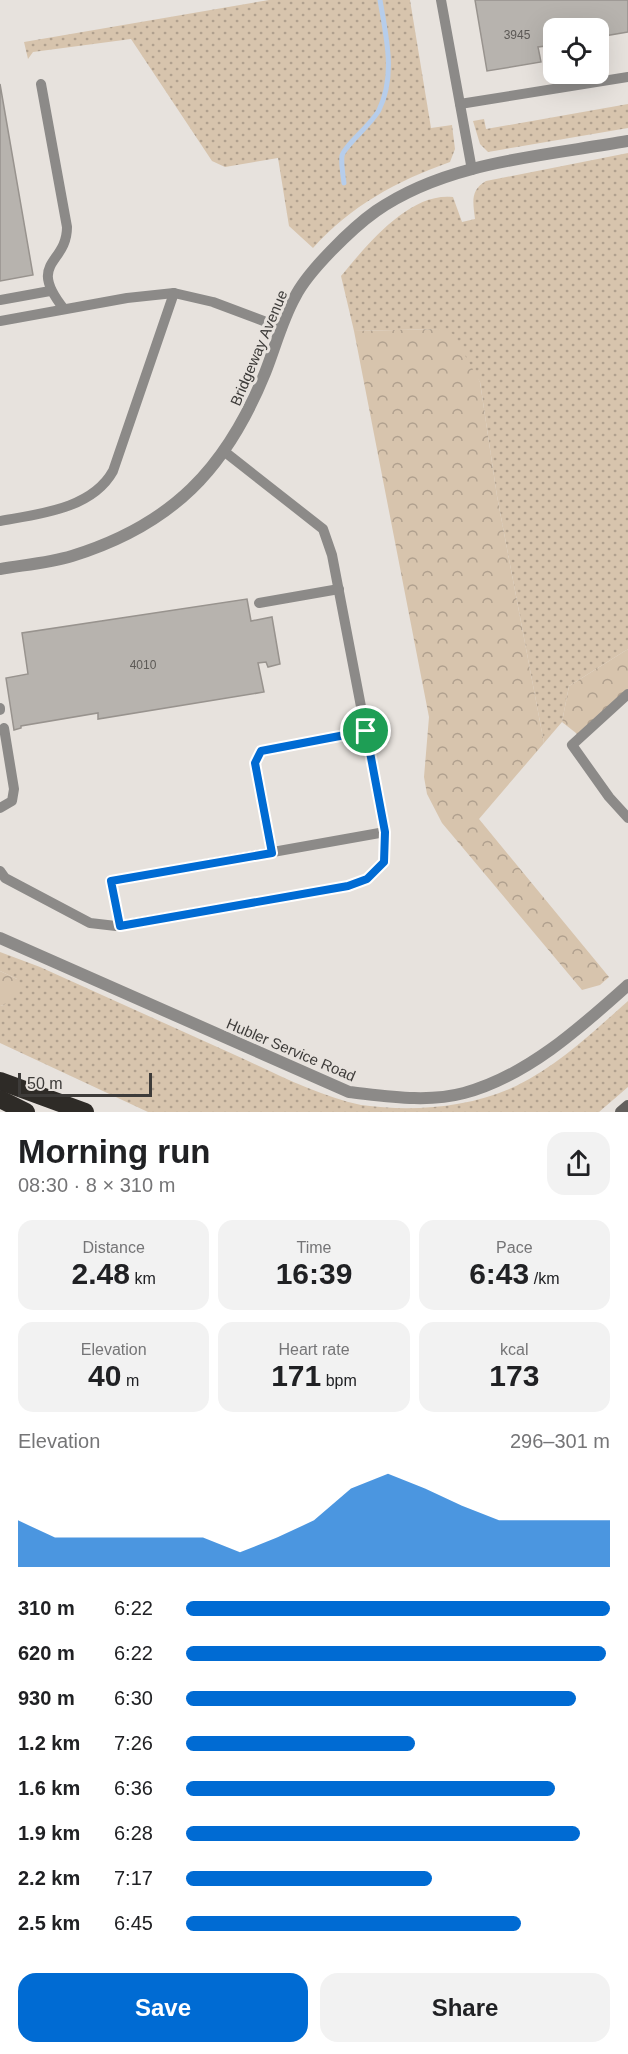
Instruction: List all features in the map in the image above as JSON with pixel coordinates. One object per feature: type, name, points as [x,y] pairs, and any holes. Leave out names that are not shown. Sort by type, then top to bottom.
[{"type":"highway","points":[[0,1081],[85,1112]]},
{"type":"highway","points":[[0,1099],[26,1112]]},
{"type":"main road","points":[[621,1112],[628,1106]]},
{"type":"street","name":"Bridgeway Avenue","points":[[0,569],[70,557],[127,536],[177,502],[213,467],[240,427],[295,295],[333,249],[376,211],[429,183],[472,170],[628,141]]},
{"type":"street","name":"Hubler Service Road","points":[[0,938],[349,1092],[405,1098],[462,1094],[496,1082],[534,1061],[628,985]]},
{"type":"lane","points":[[441,0],[472,170]]},
{"type":"lane","points":[[460,104],[628,77]]},
{"type":"lane","points":[[41,84],[67,227],[67,237],[48,272],[50,291],[64,309]]},
{"type":"lane","points":[[0,300],[50,291]]},
{"type":"lane","points":[[0,521],[47,512],[81,501],[105,487],[113,471],[174,293]]},
{"type":"lane","points":[[0,321],[174,293],[213,302],[282,328]]},
{"type":"lane","points":[[0,871],[5,878],[90,924],[120,926],[348,886],[367,879],[384,862],[385,832],[332,555],[322,529],[225,452]]},
{"type":"lane","points":[[259,603],[339,590]]},
{"type":"lane","points":[[628,694],[572,745],[609,797],[628,818]]},
{"type":"lane","points":[[0,808],[12,801],[14,789],[4,728]]},
{"type":"lane","points":[[272,853],[255,763],[261,751],[366,731]]},
{"type":"lane","points":[[120,926],[111,881],[385,832]]},
{"type":"green space","points":[[269,0],[410,0],[431,128],[452,125],[455,149],[450,162],[393,186],[376,196],[343,220],[313,248],[289,226],[278,158],[225,167],[212,161],[131,39],[33,52],[28,59],[24,42]]},
{"type":"green space","points":[[628,104],[628,128],[488,152],[480,144],[473,121],[484,119],[486,129]]},
{"type":"green space","points":[[628,153],[628,649],[569,686],[562,722],[544,743],[497,496],[480,382],[439,329],[354,331],[341,276],[390,223],[421,203],[437,198],[453,197],[462,222],[475,219],[473,202],[475,192],[486,181]]},
{"type":"green space","points":[[439,329],[453,334],[480,382],[497,496],[544,743],[479,819],[609,977],[600,985],[582,990],[442,823],[427,794],[424,777],[429,717],[354,331]]},
{"type":"green space","points":[[628,649],[628,691],[581,737],[562,722],[569,686]]},
{"type":"green space","points":[[0,952],[40,967],[313,1090],[345,1101],[380,1107],[420,1108],[460,1104],[516,1086],[561,1058],[628,1001],[628,1087],[599,1112],[148,1112],[0,1043],[0,1006],[4,1005],[17,979],[0,971]]},
{"type":"green space","points":[[0,971],[17,979],[19,988],[4,1005],[0,1006]]},
{"type":"building","points":[[475,0],[628,0],[628,32],[609,35],[609,18],[543,18],[543,46],[538,47],[541,62],[487,71]]},
{"type":"building","points":[[0,84],[33,275],[0,281]]},
{"type":"building","points":[[247,599],[251,621],[272,617],[280,664],[268,667],[266,662],[258,663],[264,692],[98,719],[98,713],[21,726],[14,730],[6,678],[28,674],[22,633]]},
{"type":"waterway","points":[[344,183],[342,156],[379,110],[387,83],[388,55],[380,0]]},
{"type":"route","points":[[366,731],[385,832],[384,862],[367,879],[348,886],[120,926],[111,881],[272,853],[255,763],[261,751],[366,731]]}]
